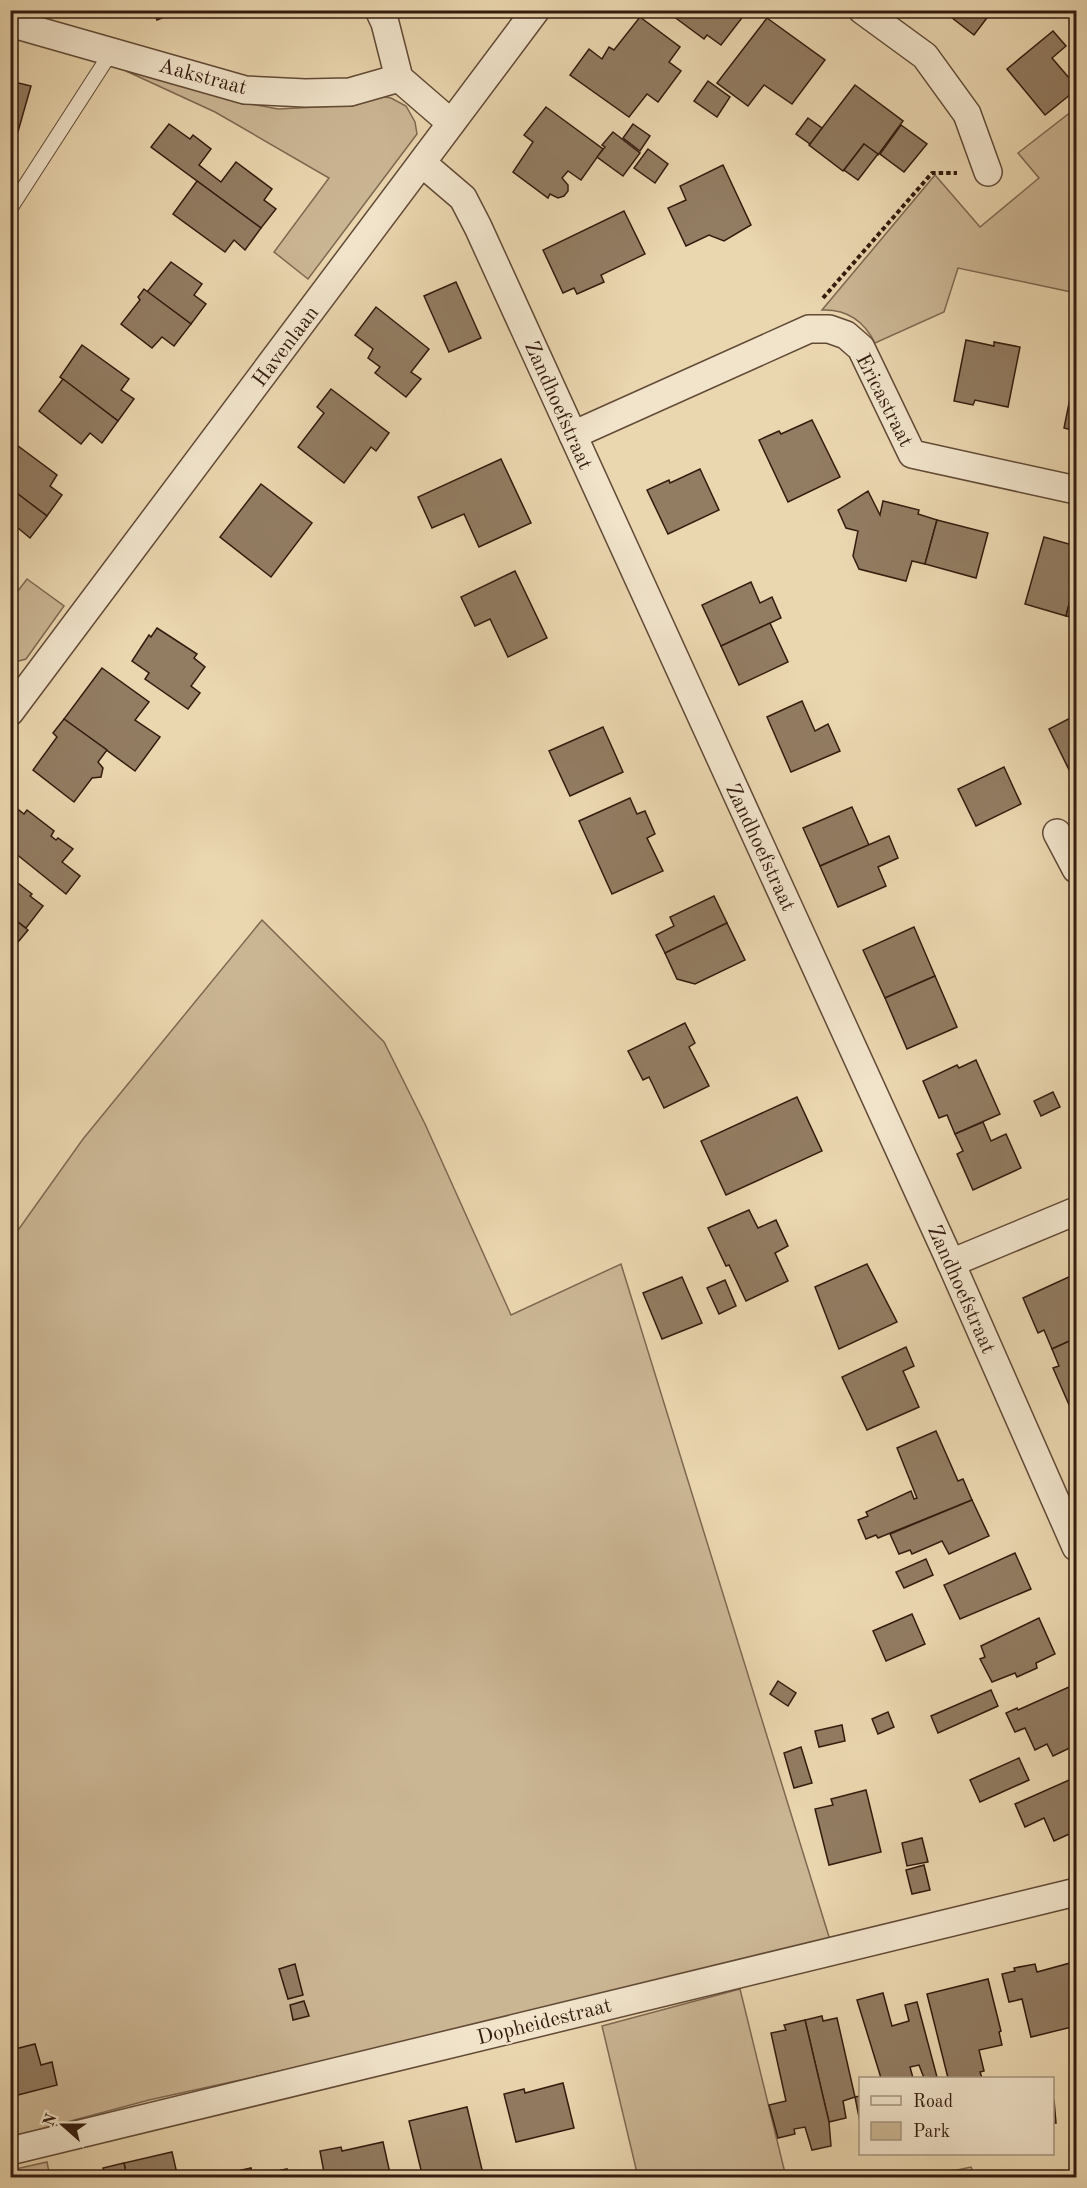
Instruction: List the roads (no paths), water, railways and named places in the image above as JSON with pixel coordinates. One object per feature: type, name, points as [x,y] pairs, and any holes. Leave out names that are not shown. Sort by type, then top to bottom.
[{"type":"street","points":[[379,10],[385,23],[399,78],[451,123]]},
{"type":"street","name":"Havenlaan","points":[[10,712],[22,682],[422,163],[536,10]]},
{"type":"street","points":[[862,10],[925,56],[967,114],[988,172]]},
{"type":"street","name":"Aakstraat","points":[[10,23],[245,90],[304,93],[350,92],[399,78]]},
{"type":"street","name":"Zandhoefstraat","points":[[422,163],[463,198],[478,227],[951,1263],[1077,1547]]},
{"type":"street","name":"Ericastraat","points":[[573,435],[809,328],[829,329],[846,335],[861,348],[912,454],[1077,490]]},
{"type":"street","points":[[1057,833],[1074,860]]},
{"type":"street","points":[[951,1263],[1077,1211]]},
{"type":"street","name":"Dopheidestraat","points":[[10,2151],[1077,1892]]},
{"type":"lane","points":[[13,204],[112,51]]}]
